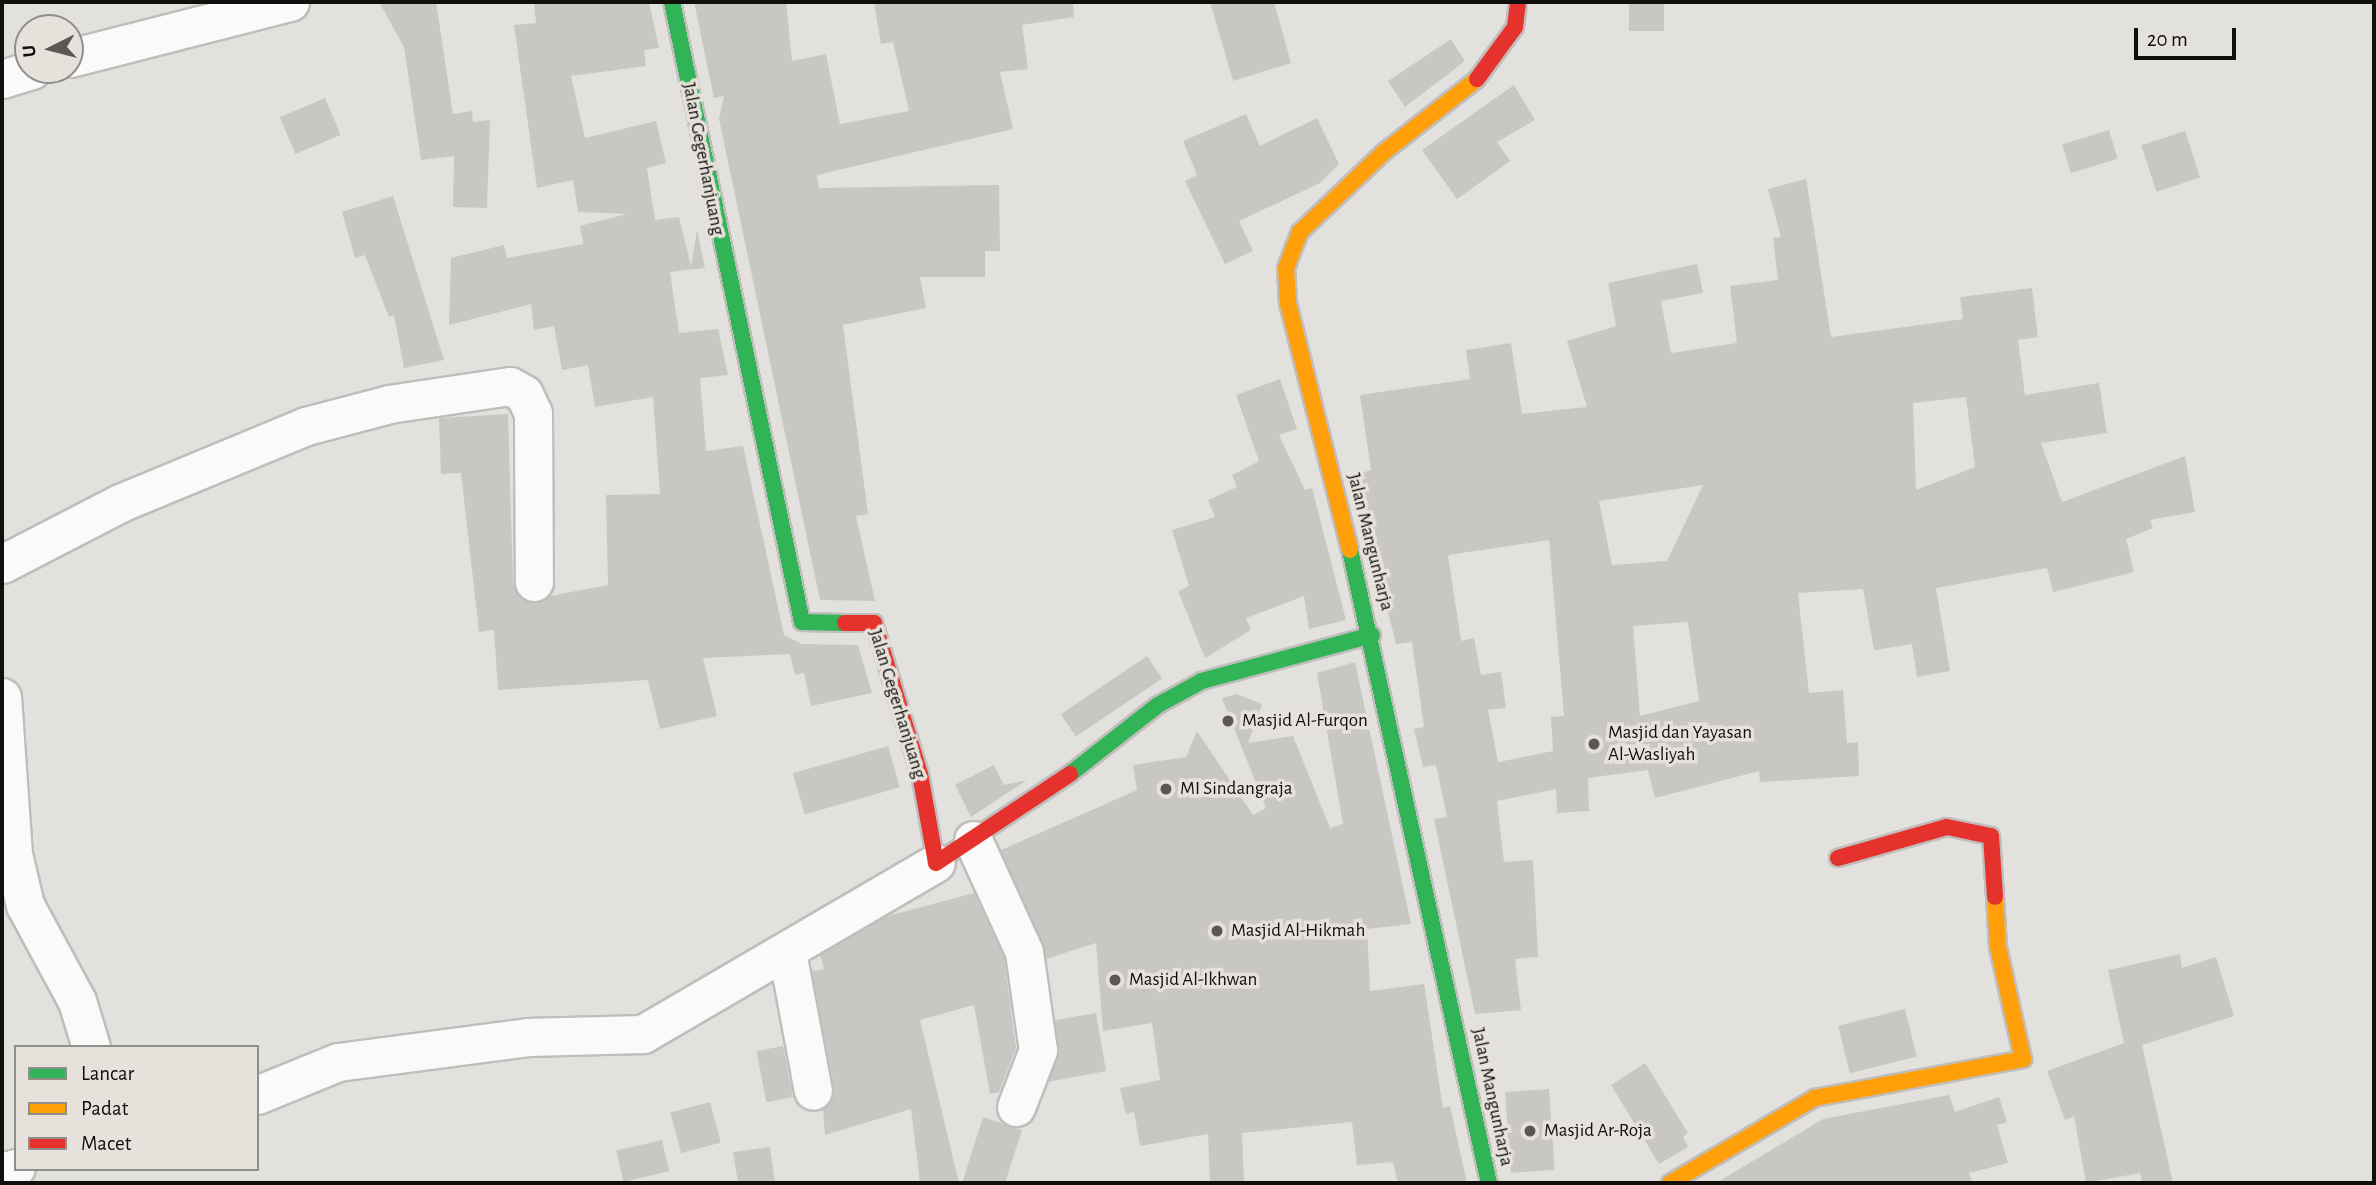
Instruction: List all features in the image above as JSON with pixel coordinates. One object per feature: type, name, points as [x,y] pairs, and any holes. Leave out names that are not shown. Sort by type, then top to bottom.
[{"type":"street","points":[[84,54],[290,2]]},
{"type":"street","name":"Jalan Gegerhanjuang","points":[[671,2],[802,622],[874,622],[920,774],[936,863]]},
{"type":"street","name":"Jalan Mangunharja","points":[[1489,1183],[1372,635],[1287,304],[1286,268],[1300,232],[1384,152],[1491,68],[1516,27],[1518,2]]},
{"type":"street","points":[[2,564],[120,503],[306,426],[389,404],[510,386],[524,394],[533,413],[534,582]]},
{"type":"street","points":[[259,1094],[338,1062],[527,1037],[643,1034],[1023,811],[1158,705],[1202,681],[1372,635]]},
{"type":"street","points":[[2,697],[13,854],[25,905],[77,1001],[90,1045]]},
{"type":"street","points":[[1670,1183],[1815,1098],[2023,1059],[1998,947],[1991,836],[1947,827],[1839,858]]},
{"type":"street","points":[[973,840],[1024,952],[1038,1050],[1016,1107]]},
{"type":"street","points":[[787,951],[813,1091]]},
{"type":"building","points":[[379,2],[436,2],[453,114],[472,111],[473,122],[490,120],[487,208],[453,207],[454,156],[421,160],[404,47]]},
{"type":"building","points":[[534,2],[649,2],[659,48],[644,50],[646,66],[571,76],[585,138],[656,121],[666,163],[647,168],[655,220],[679,217],[691,266],[697,230],[705,268],[670,272],[679,333],[718,329],[728,375],[700,378],[706,451],[743,446],[784,635],[802,644],[858,645],[872,693],[811,706],[804,673],[795,675],[790,654],[703,658],[717,716],[660,729],[648,680],[498,690],[494,630],[479,632],[461,473],[441,474],[439,418],[508,414],[513,582],[524,601],[608,585],[606,495],[660,494],[653,397],[595,407],[588,365],[562,370],[554,326],[534,330],[531,304],[449,325],[451,258],[504,245],[507,258],[583,244],[580,226],[626,214],[578,212],[573,180],[537,188],[514,25],[536,23]]},
{"type":"building","points":[[694,2],[786,2],[792,61],[826,54],[840,124],[909,111],[893,42],[881,44],[874,2],[1073,2],[1074,17],[1022,25],[1028,69],[1000,72],[1013,129],[817,175],[819,188],[999,185],[1000,251],[985,251],[985,277],[920,277],[926,308],[843,325],[868,514],[856,516],[875,601],[820,600],[719,119],[724,96],[714,98]]},
{"type":"building","points":[[1210,2],[1274,2],[1291,63],[1233,81]]},
{"type":"building","points":[[1629,2],[1664,2],[1664,31],[1629,31]]},
{"type":"building","points":[[1451,39],[1465,61],[1405,107],[1388,81]]},
{"type":"building","points":[[1514,85],[1535,120],[1497,142],[1510,161],[1457,199],[1422,150]]},
{"type":"building","points":[[325,98],[341,135],[296,154],[280,117]]},
{"type":"building","points":[[1246,114],[1260,146],[1317,118],[1339,164],[1320,183],[1239,221],[1253,251],[1225,264],[1185,181],[1197,175],[1183,141]]},
{"type":"building","points":[[2109,130],[2118,159],[2071,173],[2062,144]]},
{"type":"building","points":[[2185,131],[2200,178],[2156,192],[2141,145]]},
{"type":"building","points":[[1806,179],[1831,337],[1963,319],[1960,297],[2032,288],[2038,337],[2018,340],[2025,395],[2099,383],[2107,433],[2041,443],[2062,502],[2185,456],[2195,512],[2150,520],[2153,528],[2126,539],[2134,572],[2053,592],[2047,568],[1936,588],[1950,671],[1917,677],[1912,644],[1874,650],[1863,589],[1798,593],[1809,693],[1843,690],[1847,743],[1858,742],[1859,776],[1760,782],[1759,771],[1655,798],[1648,770],[1588,778],[1589,811],[1557,813],[1556,789],[1497,801],[1504,862],[1533,860],[1538,957],[1515,959],[1521,1010],[1475,1014],[1434,819],[1447,817],[1436,765],[1423,767],[1414,729],[1424,727],[1412,642],[1396,644],[1354,475],[1371,470],[1360,395],[1470,379],[1466,350],[1511,343],[1522,414],[1587,407],[1567,341],[1616,326],[1608,283],[1697,264],[1703,293],[1661,301],[1671,353],[1737,343],[1730,286],[1778,280],[1773,238],[1781,237],[1768,189]],"holes":[[[1966,397],[1975,467],[1916,490],[1913,403]],[[1703,485],[1667,561],[1612,565],[1599,501]],[[1549,540],[1564,716],[1551,717],[1553,751],[1498,762],[1488,710],[1506,708],[1501,672],[1481,675],[1474,638],[1461,641],[1448,555]],[[1688,622],[1699,701],[1640,716],[1633,626]]]},
{"type":"building","points":[[393,196],[444,360],[404,368],[394,315],[389,317],[365,255],[355,258],[342,212]]},
{"type":"building","points":[[1280,379],[1297,429],[1279,435],[1305,490],[1312,488],[1346,620],[1309,629],[1304,596],[1246,618],[1251,630],[1205,658],[1178,591],[1189,586],[1172,530],[1215,517],[1208,500],[1237,487],[1232,475],[1259,461],[1236,395]]},
{"type":"building","points":[[1147,656],[1162,678],[1076,737],[1061,714]]},
{"type":"building","points":[[1355,662],[1411,924],[1367,929],[1370,991],[1424,984],[1443,1108],[1450,1106],[1467,1183],[1398,1183],[1393,1162],[1357,1165],[1352,1122],[1242,1133],[1244,1183],[1210,1183],[1208,1134],[1140,1146],[1134,1112],[1126,1114],[1120,1088],[1160,1080],[1152,1023],[1103,1031],[1096,943],[1046,959],[1001,850],[1137,790],[1133,765],[1186,757],[1197,731],[1253,815],[1266,808],[1222,698],[1237,694],[1262,704],[1248,743],[1293,736],[1330,828],[1343,824],[1317,673]]},
{"type":"building","points":[[888,746],[900,787],[805,815],[793,773]]},
{"type":"building","points":[[994,765],[1004,785],[1027,780],[971,817],[955,785]]},
{"type":"building","points":[[974,893],[1004,958],[1016,1048],[999,1092],[990,1094],[974,1005],[920,1020],[959,1183],[920,1183],[911,1109],[825,1135],[823,1109],[834,1087],[812,971],[824,969],[820,955],[884,917]]},
{"type":"building","points":[[2180,954],[2182,968],[2216,957],[2234,1016],[2142,1045],[2173,1183],[2142,1183],[2140,1173],[2086,1183],[2074,1116],[2065,1120],[2047,1071],[2124,1043],[2108,970]]},
{"type":"building","points":[[1905,1009],[1917,1057],[1850,1073],[1838,1026]]},
{"type":"building","points":[[1096,1013],[1106,1071],[1048,1082],[1059,1048],[1055,1020]]},
{"type":"building","points":[[783,1046],[793,1097],[766,1102],[756,1051]]},
{"type":"building","points":[[1645,1063],[1688,1133],[1683,1137],[1688,1147],[1659,1164],[1611,1085]]},
{"type":"building","name":"Masjid Ar-Roja","points":[[1549,1089],[1555,1170],[1511,1173],[1505,1092]]},
{"type":"building","points":[[1949,1095],[1955,1112],[1999,1097],[2007,1122],[1997,1125],[2008,1163],[1969,1173],[1973,1183],[1716,1183],[1823,1119]]},
{"type":"building","points":[[710,1102],[721,1143],[681,1153],[670,1113]]},
{"type":"building","points":[[983,1117],[1022,1130],[1005,1183],[962,1183]]},
{"type":"building","points":[[662,1140],[669,1171],[623,1182],[616,1151]]},
{"type":"building","points":[[770,1147],[775,1183],[738,1183],[733,1152]]},
{"type":"traffic: fast","points":[[672,2],[802,622],[845,623]]},
{"type":"traffic: fast","points":[[1350,550],[1489,1183]]},
{"type":"traffic: fast","points":[[1070,774],[1158,705],[1202,681],[1372,635]]},
{"type":"traffic: slow","points":[[1350,550],[1288,304],[1286,268],[1300,232],[1384,152],[1477,79]]},
{"type":"traffic: slow","points":[[1670,1183],[1815,1098],[2023,1059],[1998,947],[1995,897]]},
{"type":"traffic: jam","points":[[1477,79],[1515,27],[1518,2]]},
{"type":"traffic: jam","points":[[845,623],[874,623],[920,774],[936,863],[1070,774]]},
{"type":"traffic: jam","points":[[1838,858],[1947,827],[1991,836],[1995,897]]},
{"type":"place","name":"Masjid Al-Furqon","points":[[1228,721]]},
{"type":"place","name":"Masjid dan Yayasan Al-Wasliyah","points":[[1594,744]]},
{"type":"place","name":"MI Sindangraja","points":[[1166,789]]},
{"type":"place","name":"Masjid Al-Hikmah","points":[[1217,931]]},
{"type":"place","name":"Masjid Al-Ikhwan","points":[[1115,980]]},
{"type":"place","name":"Masjid Ar-Roja","points":[[1530,1131]]}]
